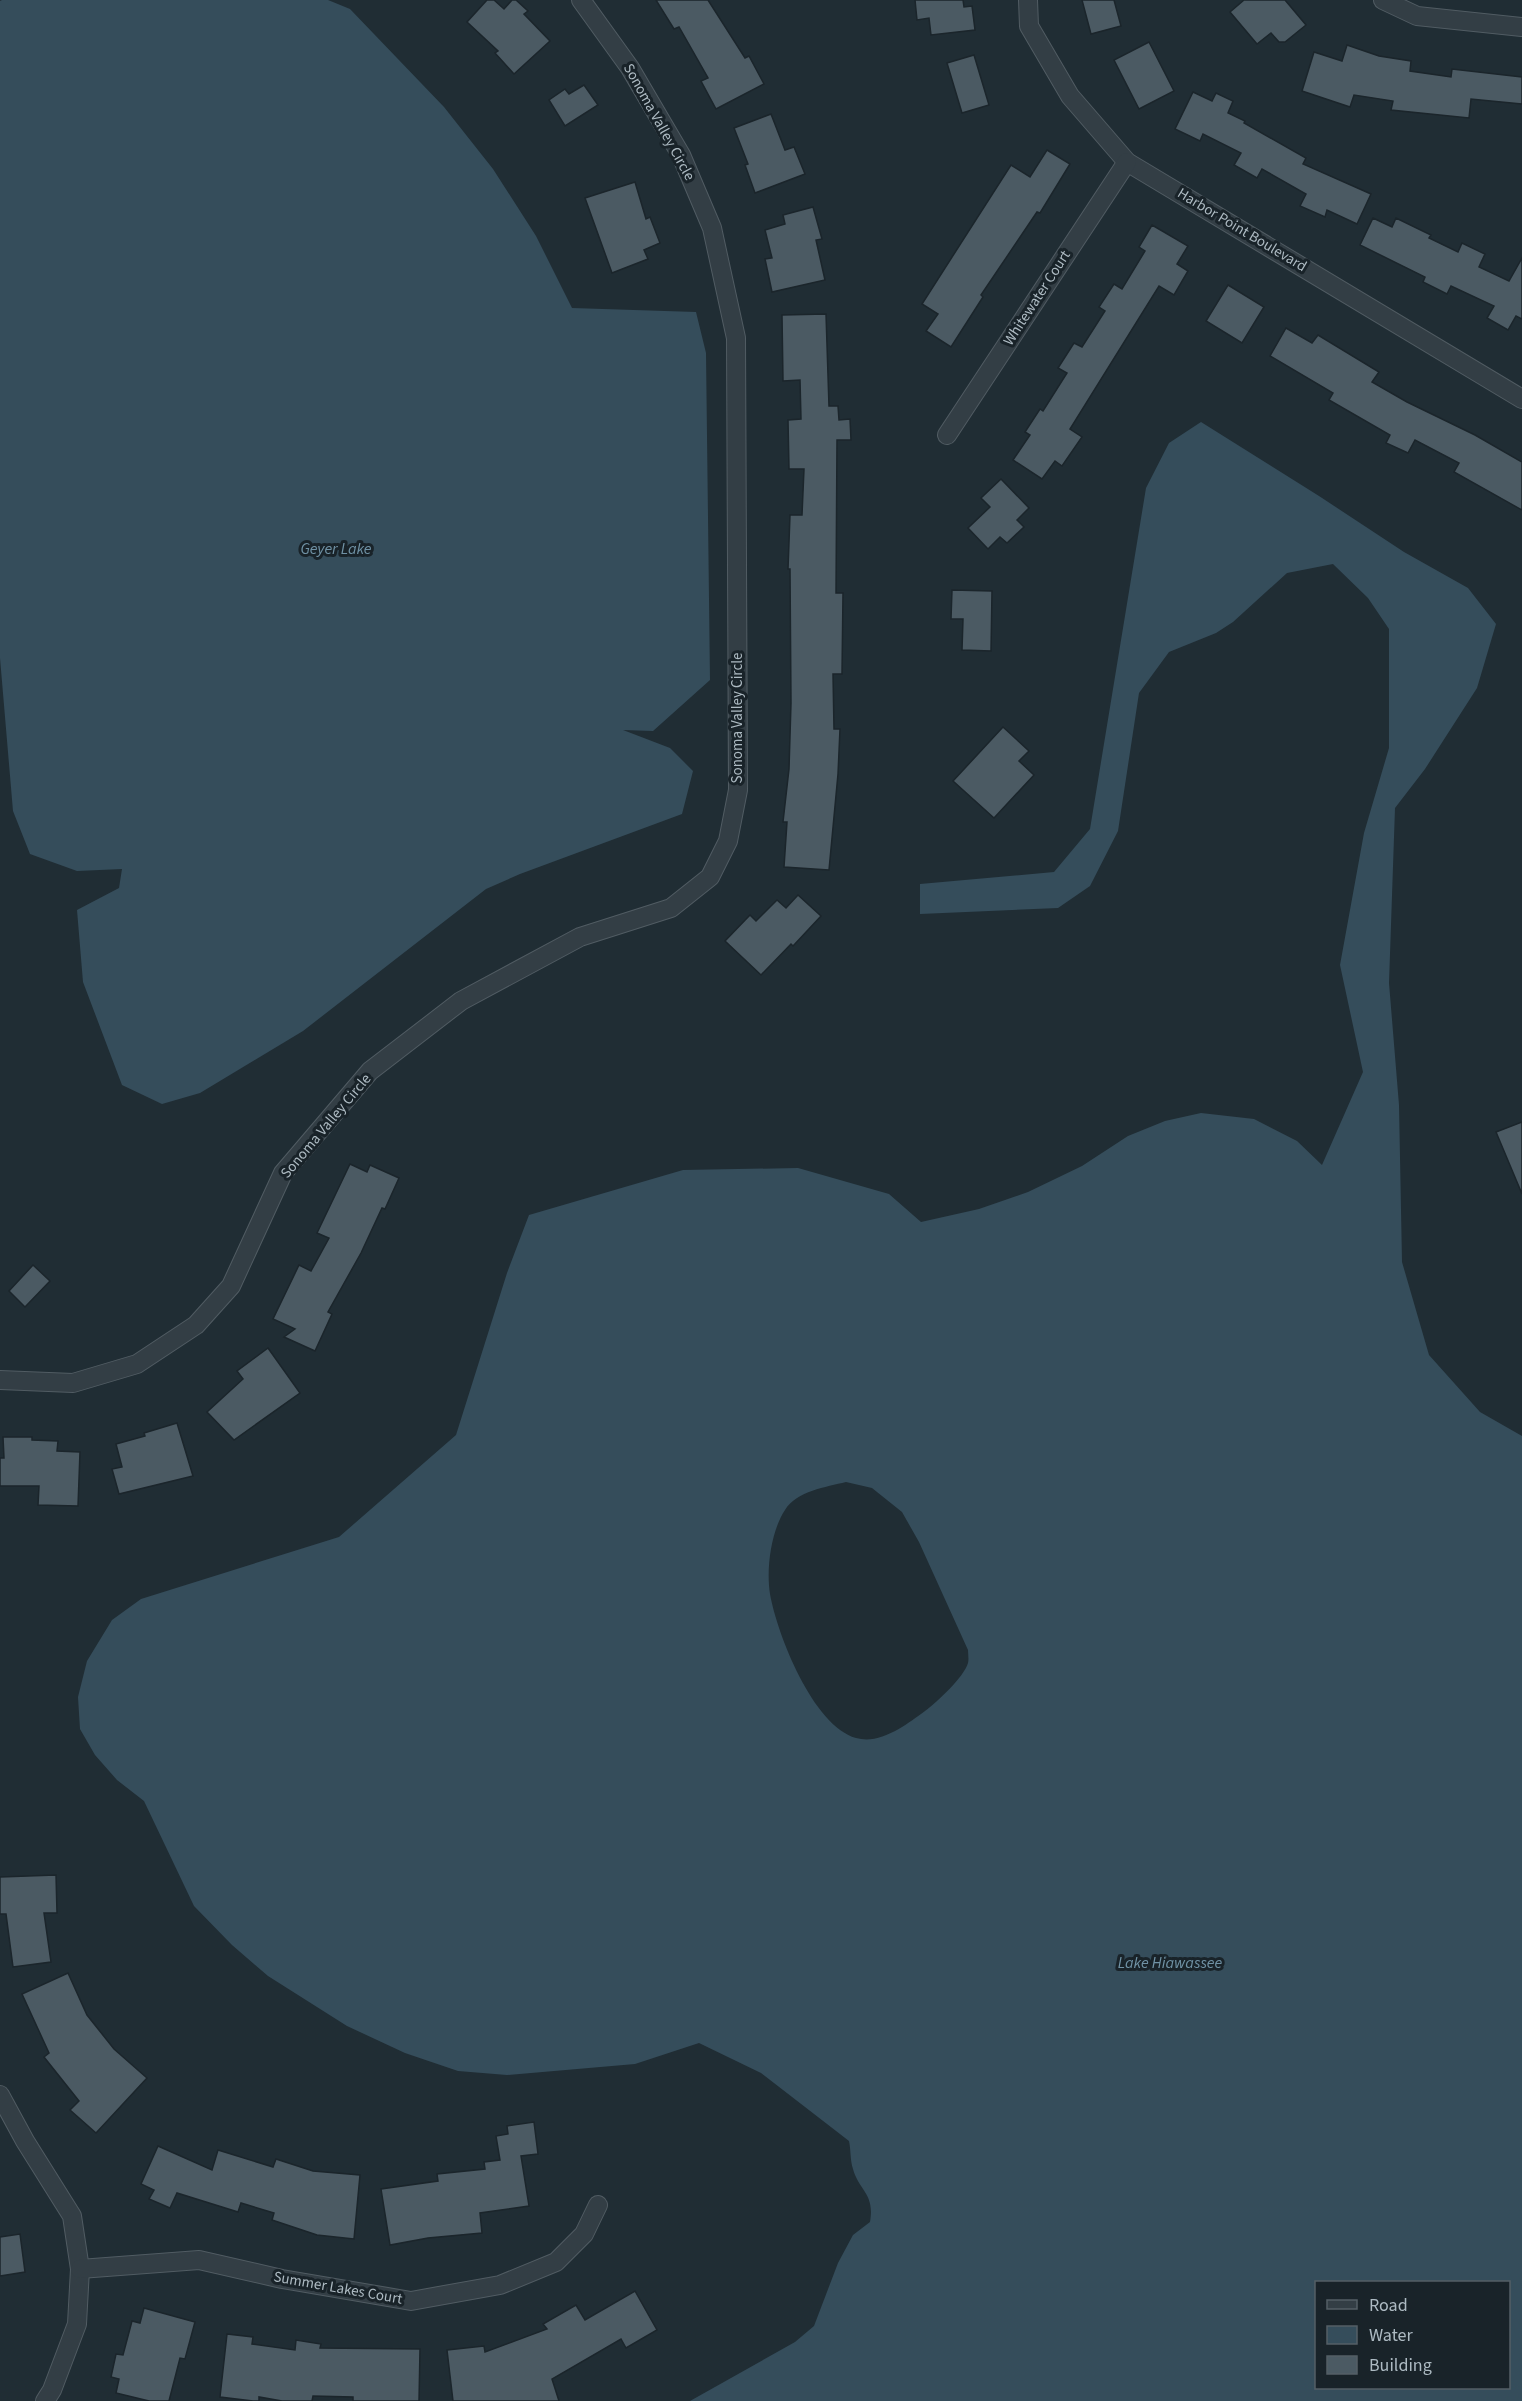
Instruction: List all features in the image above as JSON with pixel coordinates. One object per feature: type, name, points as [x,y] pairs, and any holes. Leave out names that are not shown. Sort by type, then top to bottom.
[{"type":"street","name":"Sonoma Valley Circle","points":[[0,1380],[73,1383],[137,1364],[196,1325],[231,1286],[283,1173],[370,1071],[461,1001],[580,937],[671,909],[710,877],[728,842],[738,790],[736,338],[712,228],[681,155],[630,68],[581,0]]},
{"type":"street","name":"Harbor Point Boulevard","points":[[1028,0],[1029,26],[1070,96],[1127,162],[1522,399]]},
{"type":"street","points":[[1383,0],[1417,16],[1522,27]]},
{"type":"street","name":"Whitewater Court","points":[[947,435],[1127,162]]},
{"type":"street","points":[[0,2095],[25,2141],[72,2216],[80,2269],[77,2324],[52,2390],[45,2401]]},
{"type":"street","name":"Summer Lakes Court","points":[[80,2269],[200,2260],[282,2279],[411,2301],[500,2285],[556,2262],[584,2234],[598,2205]]},
{"type":"water","name":"Geyer Lake","points":[[328,0],[350,9],[444,107],[493,169],[536,236],[572,308],[696,312],[706,353],[710,680],[653,731],[623,730],[670,748],[693,771],[682,814],[520,874],[486,889],[303,1031],[200,1093],[162,1104],[122,1085],[83,982],[77,910],[119,888],[122,869],[77,871],[30,854],[13,811],[0,658],[0,1]]},
{"type":"water","name":"Lake Hiawassee","points":[[1201,422],[1404,552],[1468,588],[1496,624],[1477,688],[1425,769],[1395,808],[1389,983],[1399,1105],[1402,1262],[1429,1355],[1480,1412],[1522,1436],[1522,2401],[690,2401],[795,2342],[814,2326],[838,2263],[853,2235],[870,2222],[870,2205],[853,2169],[849,2141],[761,2073],[699,2043],[635,2064],[507,2075],[458,2071],[405,2053],[347,2026],[268,1976],[232,1945],[194,1906],[144,1801],[117,1780],[95,1755],[80,1729],[78,1697],[87,1661],[112,1620],[141,1599],[339,1537],[456,1435],[507,1273],[529,1215],[683,1170],[798,1168],[889,1194],[921,1222],[979,1209],[1028,1192],[1082,1166],[1128,1136],[1165,1121],[1201,1113],[1254,1119],[1297,1141],[1322,1165],[1363,1072],[1340,965],[1364,833],[1389,748],[1389,629],[1368,598],[1333,564],[1287,573],[1233,622],[1216,633],[1169,652],[1139,693],[1118,831],[1090,886],[1058,908],[920,914],[920,884],[1054,872],[1090,829],[1146,488],[1169,443]],"holes":[[[846,1482],[872,1488],[902,1512],[919,1542],[968,1650],[968,1661],[956,1682],[925,1711],[893,1732],[875,1739],[865,1739],[856,1738],[840,1730],[825,1716],[812,1698],[780,1632],[770,1594],[769,1573],[776,1528],[785,1510],[797,1498],[821,1488]]]},
{"type":"building","points":[[487,0],[494,0],[504,9],[512,0],[516,0],[528,11],[524,14],[550,41],[514,74],[495,53],[498,51],[467,22]]},
{"type":"building","points":[[656,0],[708,0],[745,58],[749,56],[764,84],[716,109],[701,81],[708,78],[679,27],[674,29]]},
{"type":"building","points":[[915,0],[963,0],[964,7],[972,6],[975,30],[931,35],[929,18],[917,20]]},
{"type":"building","points":[[1082,0],[1114,0],[1121,26],[1091,34]]},
{"type":"building","points":[[1244,0],[1285,0],[1306,25],[1285,42],[1279,42],[1271,33],[1257,44],[1230,12]]},
{"type":"building","points":[[1149,42],[1174,91],[1139,109],[1114,60]]},
{"type":"building","points":[[1347,45],[1379,56],[1411,61],[1410,71],[1451,77],[1452,69],[1522,77],[1522,104],[1471,99],[1469,118],[1391,110],[1393,101],[1354,95],[1350,107],[1302,91],[1314,52],[1342,61]]},
{"type":"building","points":[[974,55],[989,105],[962,113],[947,63]]},
{"type":"building","points":[[584,85],[598,105],[565,126],[549,100],[565,89],[569,94]]},
{"type":"building","points":[[1193,92],[1212,101],[1216,93],[1233,101],[1228,113],[1306,158],[1303,164],[1371,194],[1357,224],[1327,210],[1325,217],[1300,206],[1306,194],[1262,169],[1257,178],[1234,165],[1241,153],[1203,134],[1200,141],[1175,129]]},
{"type":"building","points":[[771,114],[785,150],[794,147],[805,174],[755,193],[745,165],[748,164],[734,128]]},
{"type":"building","points":[[1047,150],[1070,164],[1040,213],[1037,212],[981,295],[983,297],[951,347],[926,331],[938,314],[922,304],[1011,165],[1030,177]]},
{"type":"building","points":[[635,182],[646,219],[650,217],[660,243],[644,250],[648,259],[612,273],[585,198]]},
{"type":"building","points":[[813,207],[822,239],[816,240],[825,280],[772,292],[765,259],[772,258],[765,230],[785,224],[783,215]]},
{"type":"building","points":[[1373,218],[1392,227],[1396,218],[1431,235],[1429,238],[1458,252],[1462,243],[1485,254],[1479,267],[1509,281],[1522,258],[1522,319],[1516,316],[1508,330],[1487,318],[1494,306],[1451,286],[1447,294],[1423,282],[1425,277],[1360,245]]},
{"type":"building","points":[[1152,225],[1188,246],[1177,264],[1188,271],[1174,295],[1159,286],[1070,429],[1082,437],[1062,466],[1055,461],[1042,479],[1013,460],[1030,435],[1025,432],[1040,409],[1043,411],[1067,373],[1058,368],[1074,343],[1082,347],[1105,311],[1099,307],[1114,284],[1122,289],[1145,251],[1139,247]]},
{"type":"building","points":[[1228,285],[1264,307],[1242,343],[1206,321]]},
{"type":"building","points":[[826,314],[829,406],[838,406],[839,420],[850,419],[851,440],[837,440],[836,593],[843,593],[842,674],[833,674],[834,729],[840,729],[829,870],[784,867],[787,822],[783,822],[789,769],[791,703],[790,569],[788,569],[790,515],[802,515],[804,469],[789,469],[788,420],[801,419],[800,380],[783,381],[782,315]]},
{"type":"building","points":[[1286,328],[1312,343],[1318,335],[1379,372],[1372,382],[1522,462],[1522,510],[1454,472],[1459,463],[1415,440],[1408,453],[1386,443],[1390,435],[1329,400],[1333,393],[1270,356]]},
{"type":"building","points":[[1001,479],[1029,508],[1017,520],[1024,527],[1007,543],[1000,537],[988,549],[968,528],[990,507],[981,498]]},
{"type":"building","points":[[952,590],[992,591],[991,651],[962,650],[963,619],[951,619]]},
{"type":"building","points":[[1003,727],[1029,751],[1019,761],[1034,775],[994,818],[953,781]]},
{"type":"building","points":[[798,895],[821,916],[761,975],[725,941],[750,915],[756,921],[777,900],[786,908]]},
{"type":"building","points":[[1522,1122],[1522,1194],[1496,1132]]},
{"type":"building","points":[[350,1164],[367,1172],[370,1165],[399,1178],[385,1209],[382,1208],[361,1253],[328,1312],[332,1314],[315,1351],[284,1337],[295,1329],[273,1319],[299,1265],[311,1271],[329,1238],[317,1233]]},
{"type":"building","points":[[33,1265],[50,1281],[25,1307],[9,1291]]},
{"type":"building","points":[[268,1348],[300,1393],[234,1440],[207,1412],[243,1379],[237,1371]]},
{"type":"building","points":[[177,1423],[193,1476],[119,1494],[112,1469],[122,1467],[116,1444],[145,1436],[144,1433]]},
{"type":"building","points":[[3,1437],[32,1437],[32,1440],[58,1441],[57,1451],[80,1452],[78,1506],[38,1505],[39,1486],[0,1486],[0,1458],[4,1458]]},
{"type":"building","points":[[56,1875],[57,1913],[44,1913],[51,1962],[13,1967],[6,1914],[0,1914],[0,1877]]},
{"type":"building","points":[[68,1973],[87,2015],[114,2049],[147,2078],[96,2133],[70,2110],[79,2101],[44,2057],[49,2053],[22,1994]]},
{"type":"building","points":[[534,2122],[538,2154],[521,2156],[529,2206],[480,2213],[482,2233],[428,2238],[390,2245],[381,2189],[438,2181],[437,2174],[485,2169],[484,2162],[500,2160],[496,2136],[508,2134],[507,2126]]},
{"type":"building","points":[[158,2146],[212,2170],[218,2150],[273,2167],[276,2159],[313,2171],[360,2175],[354,2239],[317,2235],[272,2220],[274,2213],[241,2203],[238,2212],[177,2193],[170,2208],[149,2199],[154,2190],[141,2184]]},
{"type":"building","points":[[20,2234],[25,2272],[0,2276],[0,2237]]},
{"type":"building","points":[[635,2291],[657,2330],[626,2348],[621,2339],[552,2379],[559,2401],[453,2401],[447,2350],[484,2346],[485,2352],[547,2329],[543,2324],[576,2305],[585,2320]]},
{"type":"building","points":[[144,2308],[195,2322],[185,2359],[180,2358],[169,2401],[149,2401],[116,2393],[119,2379],[111,2377],[116,2354],[123,2355],[132,2321],[140,2323]]},
{"type":"building","points":[[227,2334],[253,2337],[252,2344],[295,2350],[296,2340],[321,2344],[320,2348],[420,2349],[419,2401],[353,2401],[353,2397],[313,2396],[312,2401],[282,2401],[259,2397],[259,2401],[253,2401],[220,2397]]}]
